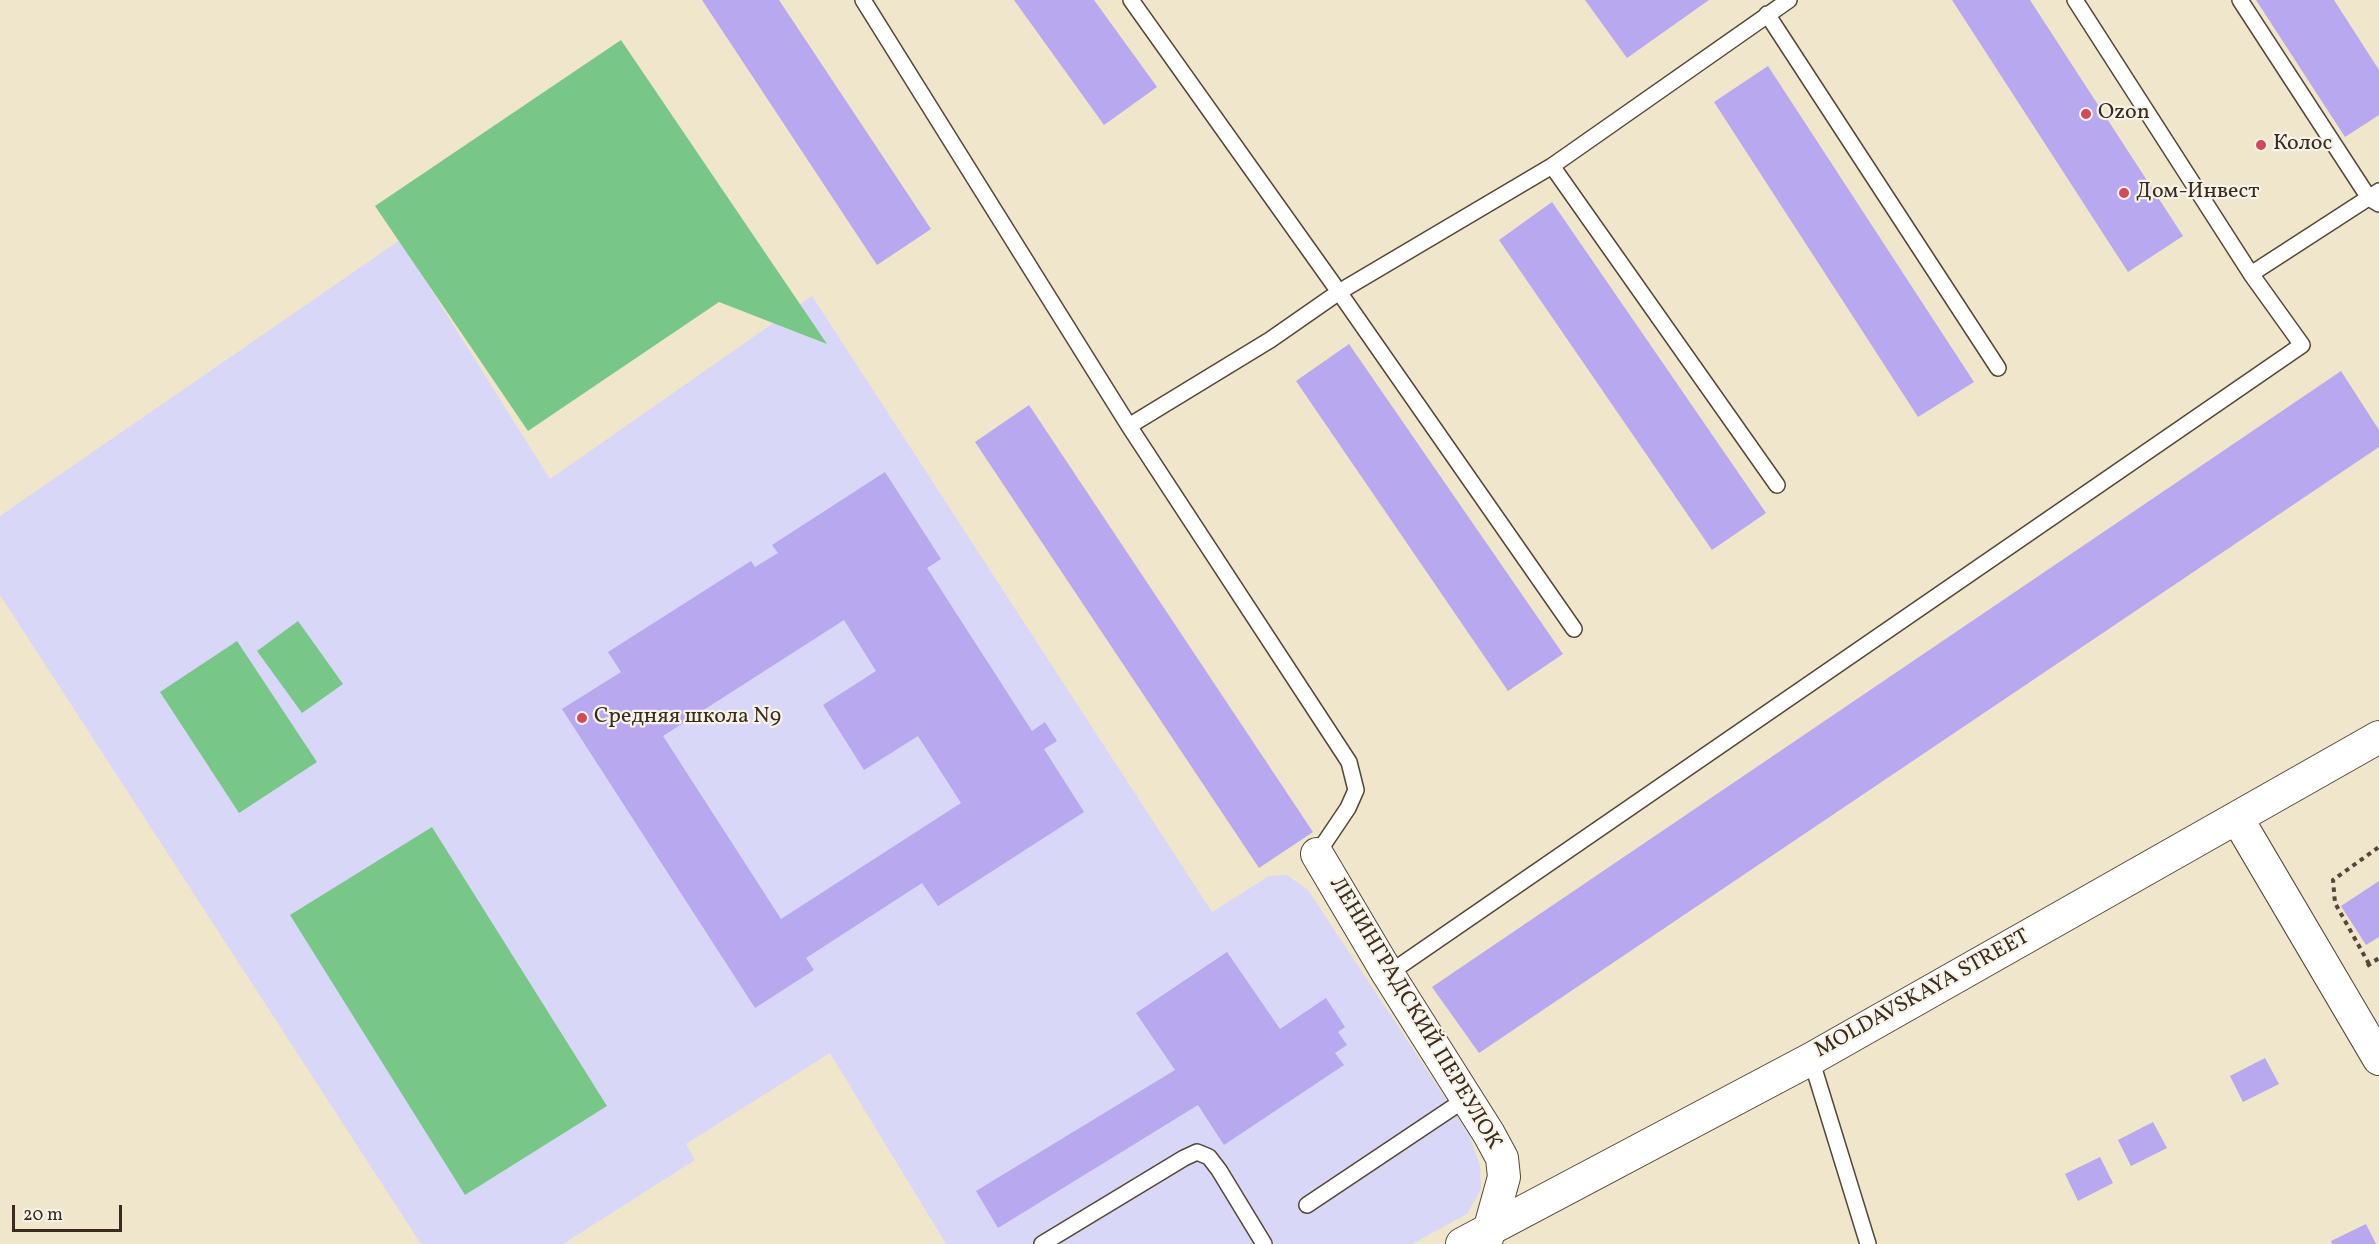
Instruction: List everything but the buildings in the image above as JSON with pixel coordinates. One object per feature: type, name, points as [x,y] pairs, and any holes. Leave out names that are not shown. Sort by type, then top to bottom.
[{"type":"street","name":"MOLDAVSKAYA STREET","points":[[1462,1244],[1488,1235],[1811,1059],[2379,737]]},
{"type":"street","points":[[2237,818],[2379,1059]]},
{"type":"street","name":"ЛЕНИНГРАДСКИЙ ПЕРЕУЛОК","points":[[1317,854],[1502,1158],[1504,1177],[1488,1235]]},
{"type":"lane","points":[[863,0],[1129,426],[1349,762],[1356,790],[1348,808],[1317,854]]},
{"type":"lane","points":[[1131,0],[1339,292],[1574,629]]},
{"type":"lane","points":[[1129,426],[1270,340],[1339,292],[1552,166],[1789,0]]},
{"type":"lane","points":[[1388,974],[2302,345],[2251,274],[2075,0]]},
{"type":"lane","points":[[2240,0],[2376,197],[2251,274]]},
{"type":"lane","points":[[1767,14],[1998,368]]},
{"type":"lane","points":[[1552,166],[1777,485]]},
{"type":"lane","points":[[1811,1059],[1868,1244]]},
{"type":"lane","points":[[1307,1205],[1467,1098]]},
{"type":"lane","points":[[1042,1244],[1197,1152],[1209,1157],[1219,1170],[1264,1244]]},
{"type":"path","points":[[2369,964],[2335,903],[2333,880],[2379,847]]},
{"type":"shaded area","name":"Средняя школа N9","points":[[400,240],[550,479],[812,296],[1212,912],[1269,876],[1287,875],[1308,890],[1469,1134],[1480,1166],[1481,1189],[1467,1214],[1412,1244],[946,1244],[830,1053],[686,1144],[695,1160],[563,1244],[421,1244],[0,595],[0,516]]},
{"type":"green space","points":[[621,40],[827,344],[719,302],[528,431],[375,206]]},
{"type":"green space","points":[[298,621],[343,684],[302,713],[257,651]]},
{"type":"green space","points":[[237,641],[317,762],[239,813],[160,692]]},
{"type":"green space","points":[[432,827],[607,1106],[465,1195],[290,915]]},
{"type":"place","name":"Ozon","points":[[2086,114]]},
{"type":"place","name":"Колос","points":[[2261,145]]},
{"type":"place","name":"Дом-Инвест","points":[[2124,193]]},
{"type":"place","name":"Средняя школа N9","points":[[582,718]]}]
